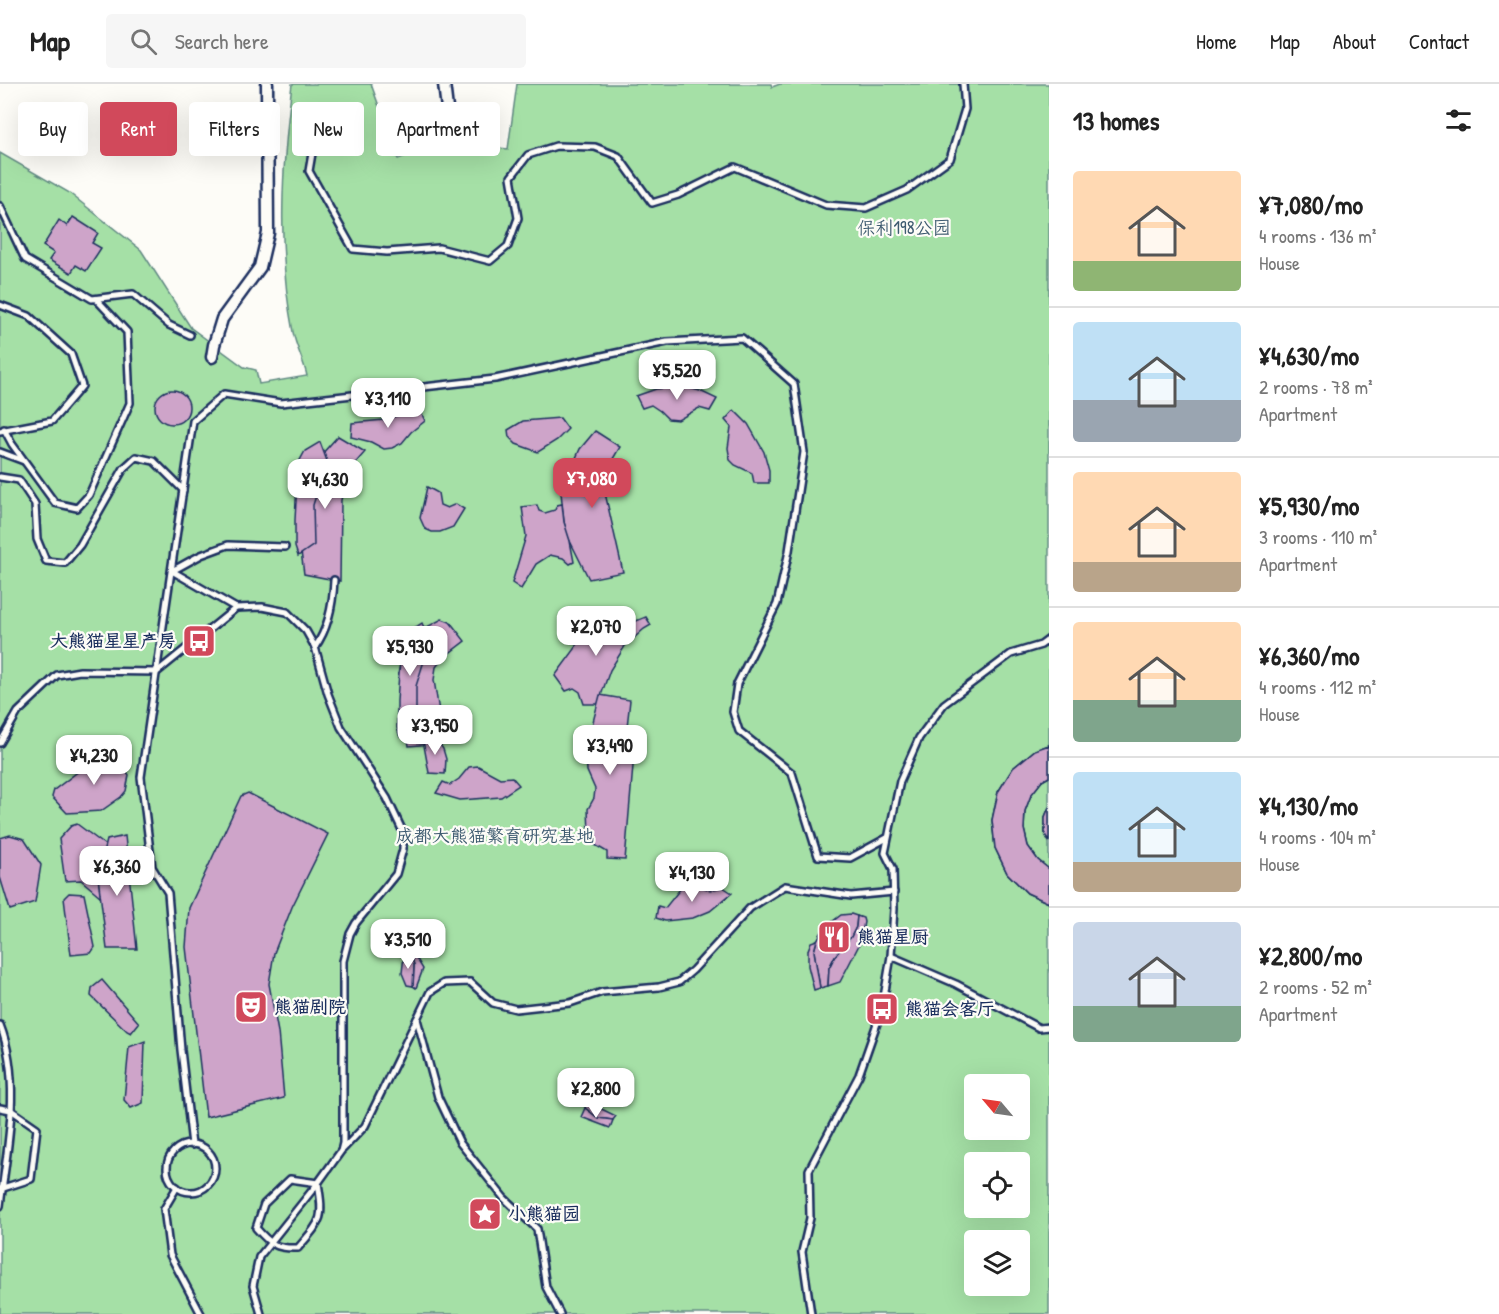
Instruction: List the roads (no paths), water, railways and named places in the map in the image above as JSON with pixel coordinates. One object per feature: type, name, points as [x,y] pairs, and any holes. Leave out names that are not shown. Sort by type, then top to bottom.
[{"type":"street","points":[[212,357],[222,319],[260,267],[268,233],[267,84]]},
{"type":"street","points":[[444,84],[446,102]]},
{"type":"lane","points":[[311,156],[309,171],[353,249],[387,252],[439,248],[490,261],[508,246],[518,218],[511,177],[528,154],[556,146],[595,147],[618,156],[652,203],[678,195],[735,167],[826,205],[866,208],[907,190],[950,159],[965,109],[963,84]]},
{"type":"lane","points":[[0,206],[25,259],[92,299],[133,294],[169,325],[190,335]]},
{"type":"lane","points":[[0,305],[29,316],[71,354],[82,386],[52,421],[2,430],[55,503],[77,507],[89,495],[130,403],[127,332],[96,298]]},
{"type":"lane","points":[[192,1145],[180,1050],[168,893],[152,867],[141,777],[193,421],[224,394],[281,403],[495,379],[667,342],[742,338],[794,384],[804,452],[789,551],[777,604],[737,684],[734,712],[739,731],[792,773],[818,856],[850,858],[887,838]]},
{"type":"lane","points":[[0,452],[24,461]]},
{"type":"lane","points":[[0,477],[19,480],[35,504],[37,539],[46,561],[65,563],[80,545],[124,468],[136,457],[154,461],[183,490]]},
{"type":"lane","points":[[172,571],[201,555],[228,545],[285,547]]},
{"type":"lane","points":[[172,571],[237,608],[262,607],[287,612],[300,623],[315,647],[328,694],[341,727],[387,798],[403,832],[403,849],[396,874],[360,917],[350,934],[345,949],[343,1143],[341,1151]]},
{"type":"lane","points":[[315,647],[327,624],[334,580]]},
{"type":"lane","points":[[0,743],[18,712],[57,675],[80,671],[156,672],[237,608]]},
{"type":"lane","points":[[811,1314],[802,1252],[810,1218],[809,1170],[859,1075],[882,1009],[891,956],[894,892],[893,869],[885,853],[900,781],[920,738],[944,704],[1011,654],[1041,645],[1049,639]]},
{"type":"lane","points":[[261,1314],[252,1286],[259,1257],[341,1151],[365,1126],[430,993],[444,983],[470,982],[493,1003],[516,1009],[570,1003],[602,992],[659,987],[679,982],[750,908],[785,886],[851,896],[894,892]]},
{"type":"lane","points":[[891,956],[956,984],[1040,1028],[1049,1027]]},
{"type":"lane","points":[[417,1019],[438,1097],[460,1143],[504,1198],[537,1229],[546,1287],[560,1314]]},
{"type":"lane","points":[[0,1025],[11,1076],[11,1110],[0,1206]]},
{"type":"lane","points":[[0,1108],[11,1110],[37,1128],[31,1179],[1,1189]]},
{"type":"lane","points":[[192,1145],[204,1148],[213,1160],[214,1175],[210,1182],[198,1191],[183,1191],[177,1187],[168,1174],[169,1158],[180,1147],[192,1145]]},
{"type":"lane","points":[[290,1179],[318,1183],[322,1210],[319,1224],[298,1248],[284,1248],[269,1243],[256,1228],[264,1204],[290,1179]]},
{"type":"lane","points":[[177,1187],[164,1209],[170,1255],[201,1314]]},
{"type":"place","name":"大熊猫星星产房","points":[[199,641]]},
{"type":"place","name":"熊猫星厨","points":[[834,937]]},
{"type":"place","name":"熊猫剧院","points":[[251,1007]]},
{"type":"place","name":"熊猫会客厅","points":[[882,1009]]},
{"type":"place","name":"小熊猫园","points":[[485,1214]]},
{"type":"park label","name":"保利198公园","points":[[904,228]]},
{"type":"park label","name":"成都大熊猫繁育研究基地","points":[[495,836]]}]
